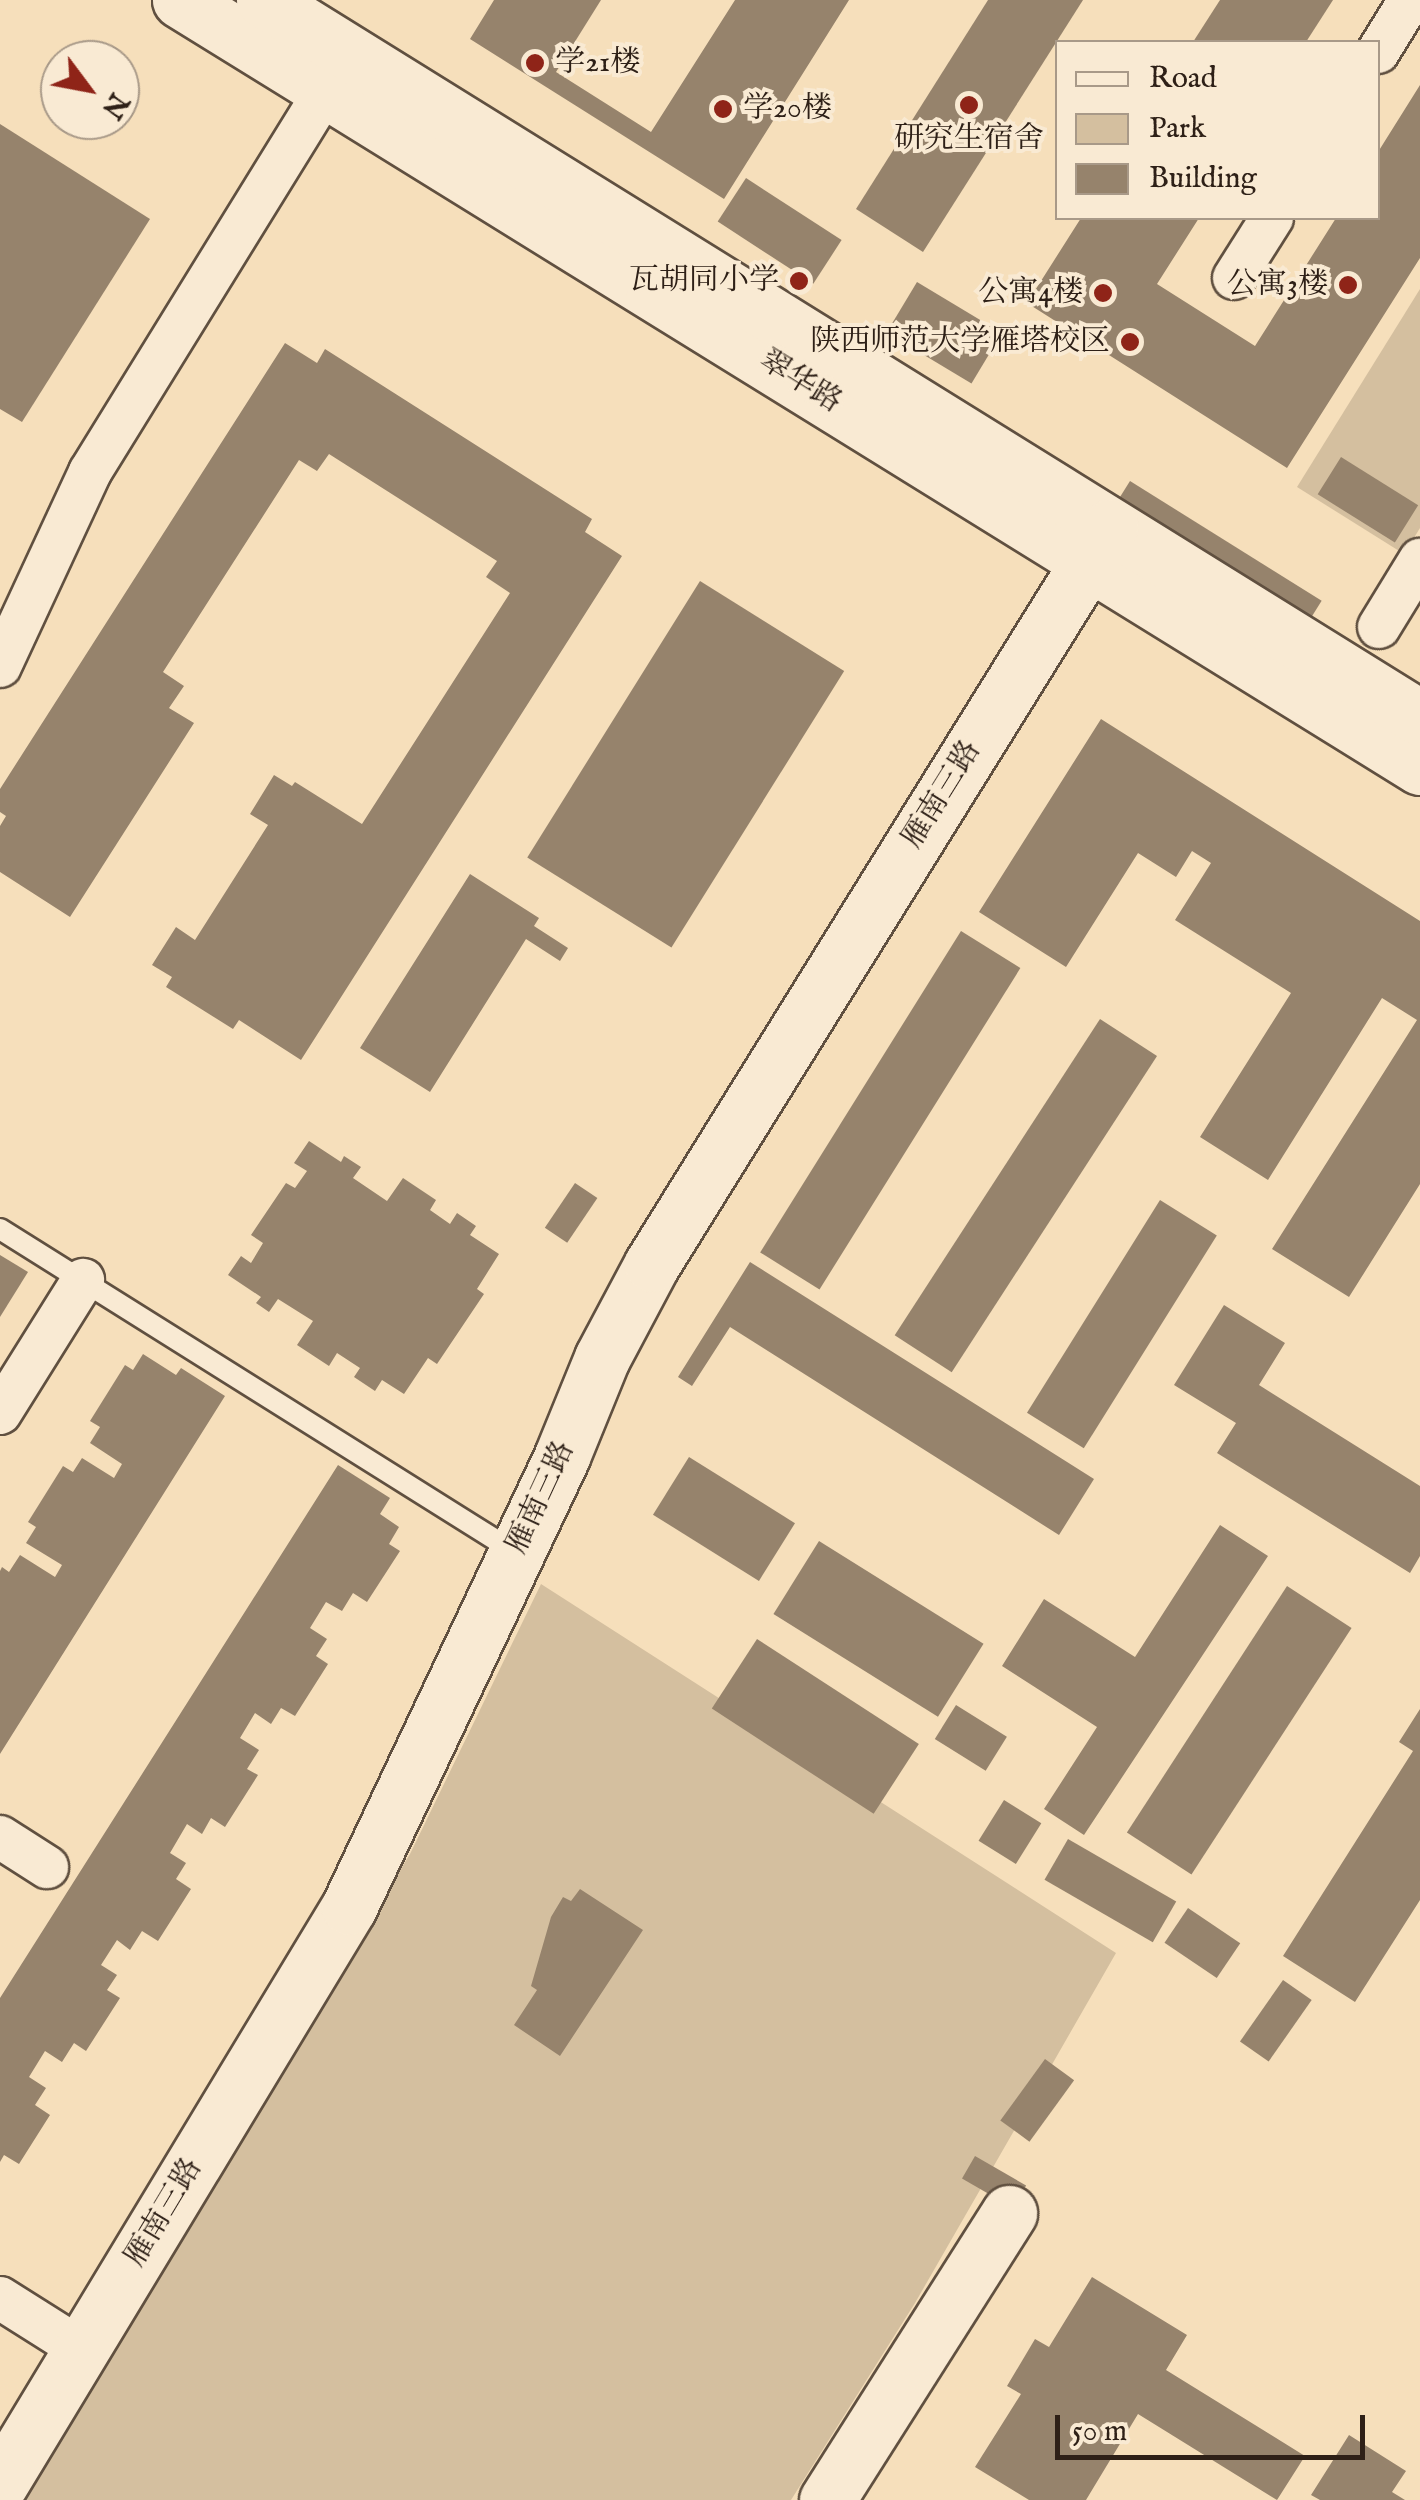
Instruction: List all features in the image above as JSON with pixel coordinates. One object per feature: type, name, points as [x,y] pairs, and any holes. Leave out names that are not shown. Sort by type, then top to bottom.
[{"type":"main road","name":"翠华路","points":[[180,0],[325,91],[1099,543],[1420,718]]},
{"type":"main road","name":"翠华路","points":[[264,0],[1099,543],[1420,766]]},
{"type":"main road","name":"雁南三路","points":[[0,2484],[349,1906],[516,1553],[602,1358],[652,1264],[1099,543]]},
{"type":"main road","points":[[827,2500],[1009,2213]]},
{"type":"street","points":[[1380,49],[1410,0]]},
{"type":"street","points":[[0,666],[90,472],[325,91]]},
{"type":"street","points":[[1234,278],[1271,220]]},
{"type":"street","points":[[1379,627],[1420,560]]},
{"type":"street","points":[[0,1412],[82,1280]]},
{"type":"street","points":[[0,1837],[46,1867]]},
{"type":"street","points":[[0,2298],[82,2349]]},
{"type":"lane","points":[[0,1228],[516,1553]]},
{"type":"green space","points":[[1420,289],[1420,528],[1404,554],[1297,487]]},
{"type":"green space","points":[[541,1584],[1116,1953],[915,2303],[791,2500],[15,2500],[410,1854]]},
{"type":"building","name":"学20楼","points":[[494,0],[601,0],[556,72],[651,132],[735,0],[849,0],[724,199],[470,39]]},
{"type":"building","name":"研究生宿舍","points":[[988,0],[1083,0],[923,252],[856,209]]},
{"type":"building","points":[[1220,0],[1333,0],[1307,40],[1194,40]]},
{"type":"building","name":"公寓3楼","points":[[1420,85],[1420,258],[1287,468],[1027,303],[1080,220],[1198,220],[1157,284],[1255,346],[1335,220],[1380,220],[1380,149]]},
{"type":"building","points":[[0,124],[150,219],[22,422],[0,409]]},
{"type":"building","points":[[746,178],[842,240],[813,284],[718,222]]},
{"type":"building","points":[[917,282],[1002,333],[971,384],[887,333]]},
{"type":"building","points":[[285,343],[317,363],[325,349],[592,519],[585,532],[622,556],[301,1060],[239,1020],[233,1029],[166,987],[172,977],[152,965],[176,927],[195,940],[268,825],[250,814],[274,775],[292,786],[295,782],[362,824],[510,593],[486,577],[497,561],[329,454],[317,471],[299,460],[163,672],[184,686],[169,708],[194,723],[70,917],[0,872],[0,826],[6,816],[0,812],[0,789]]},
{"type":"building","points":[[1341,457],[1418,505],[1395,543],[1318,494]]},
{"type":"building","points":[[1130,481],[1322,601],[1292,648],[1100,528]]},
{"type":"building","points":[[700,581],[844,671],[671,948],[527,857]]},
{"type":"building","points":[[1101,719],[1420,921],[1420,1184],[1349,1297],[1272,1249],[1417,1020],[1382,998],[1268,1180],[1200,1137],[1291,993],[1175,920],[1211,863],[1192,851],[1176,877],[1138,853],[1066,967],[979,912]]},
{"type":"building","points":[[470,874],[539,918],[534,926],[568,948],[560,961],[526,939],[430,1092],[360,1048]]},
{"type":"building","points":[[961,931],[1020,968],[820,1290],[760,1252]]},
{"type":"building","points":[[1100,1019],[1157,1056],[952,1372],[895,1335]]},
{"type":"building","points":[[309,1141],[341,1162],[344,1156],[361,1167],[353,1178],[387,1201],[403,1178],[436,1200],[430,1210],[450,1224],[457,1213],[476,1226],[470,1235],[499,1254],[477,1289],[484,1294],[437,1364],[428,1358],[404,1394],[382,1380],[375,1391],[354,1377],[360,1368],[337,1353],[329,1366],[297,1345],[313,1321],[278,1299],[269,1312],[256,1303],[261,1297],[228,1275],[241,1256],[251,1263],[263,1243],[251,1235],[286,1183],[295,1188],[307,1171],[294,1163]]},
{"type":"building","points":[[575,1183],[597,1198],[567,1243],[545,1228]]},
{"type":"building","points":[[1160,1200],[1217,1236],[1084,1448],[1027,1413]]},
{"type":"building","points":[[0,1255],[28,1272],[0,1317]]},
{"type":"building","points":[[750,1262],[1094,1479],[1059,1535],[730,1327],[692,1386],[678,1377]]},
{"type":"building","points":[[1224,1305],[1285,1343],[1259,1385],[1420,1486],[1420,1556],[1410,1573],[1217,1453],[1236,1423],[1174,1385]]},
{"type":"building","points":[[143,1354],[176,1375],[181,1368],[225,1396],[0,1754],[0,1571],[2,1567],[9,1572],[20,1555],[55,1577],[62,1565],[26,1543],[36,1527],[28,1522],[63,1466],[73,1472],[82,1458],[114,1478],[122,1464],[90,1443],[100,1427],[90,1421],[125,1365],[133,1370]]},
{"type":"building","points":[[689,1457],[795,1523],[759,1581],[653,1515]]},
{"type":"building","points":[[338,1465],[390,1498],[380,1514],[399,1527],[389,1544],[400,1551],[367,1602],[353,1593],[342,1611],[326,1602],[310,1628],[327,1639],[316,1656],[328,1664],[295,1716],[281,1708],[271,1724],[255,1713],[240,1738],[259,1750],[247,1769],[258,1775],[225,1827],[211,1818],[202,1834],[187,1824],[170,1853],[186,1863],[176,1879],[191,1889],[158,1941],[142,1931],[130,1950],[117,1940],[101,1965],[117,1975],[107,1990],[120,1998],[86,2051],[74,2043],[62,2062],[45,2051],[29,2077],[46,2088],[35,2105],[50,2115],[19,2164],[4,2155],[0,2162],[0,1998]]},
{"type":"building","points":[[1220,1525],[1268,1556],[1084,1835],[1044,1809],[1097,1727],[1002,1666],[1044,1599],[1135,1657]]},
{"type":"building","points":[[819,1541],[984,1644],[938,1717],[773,1614]]},
{"type":"building","points":[[1287,1586],[1352,1628],[1191,1875],[1127,1833]]},
{"type":"building","points":[[757,1639],[919,1744],[874,1814],[712,1709]]},
{"type":"building","points":[[956,1705],[1007,1737],[986,1771],[935,1739]]},
{"type":"building","points":[[1420,1709],[1420,1900],[1355,2002],[1283,1956],[1413,1751],[1399,1742]]},
{"type":"building","points":[[1004,1800],[1041,1823],[1016,1864],[979,1841]]},
{"type":"building","points":[[1068,1839],[1176,1902],[1153,1942],[1044,1880]]},
{"type":"building","points":[[580,1889],[643,1930],[560,2056],[514,2025],[537,1990],[531,1986],[551,1917],[563,1897],[571,1901]]},
{"type":"building","points":[[1188,1908],[1240,1943],[1217,1978],[1165,1943]]},
{"type":"building","points":[[1283,1980],[1312,2000],[1269,2062],[1240,2041]]},
{"type":"building","points":[[1045,2059],[1074,2080],[1029,2142],[1000,2120]]},
{"type":"building","points":[[975,2156],[1026,2186],[1013,2208],[962,2179]]},
{"type":"building","points":[[1092,2277],[1187,2335],[1166,2370],[1305,2456],[1277,2500],[1138,2414],[1086,2500],[1029,2500],[975,2467],[1021,2394],[1007,2386],[1035,2339],[1049,2347]]},
{"type":"building","points":[[1349,2435],[1406,2471],[1392,2492],[1405,2500],[1320,2500],[1311,2495]]},
{"type":"place","name":"学21楼","points":[[535,63]]},
{"type":"place","name":"研究生宿舍","points":[[969,105]]},
{"type":"place","name":"学20楼","points":[[723,109]]},
{"type":"place","name":"瓦胡同小学","points":[[799,281]]},
{"type":"place","name":"公寓3楼","points":[[1348,285]]},
{"type":"place","name":"公寓4楼","points":[[1103,293]]},
{"type":"place","name":"陕西师范大学雁塔校区","points":[[1130,342]]}]
